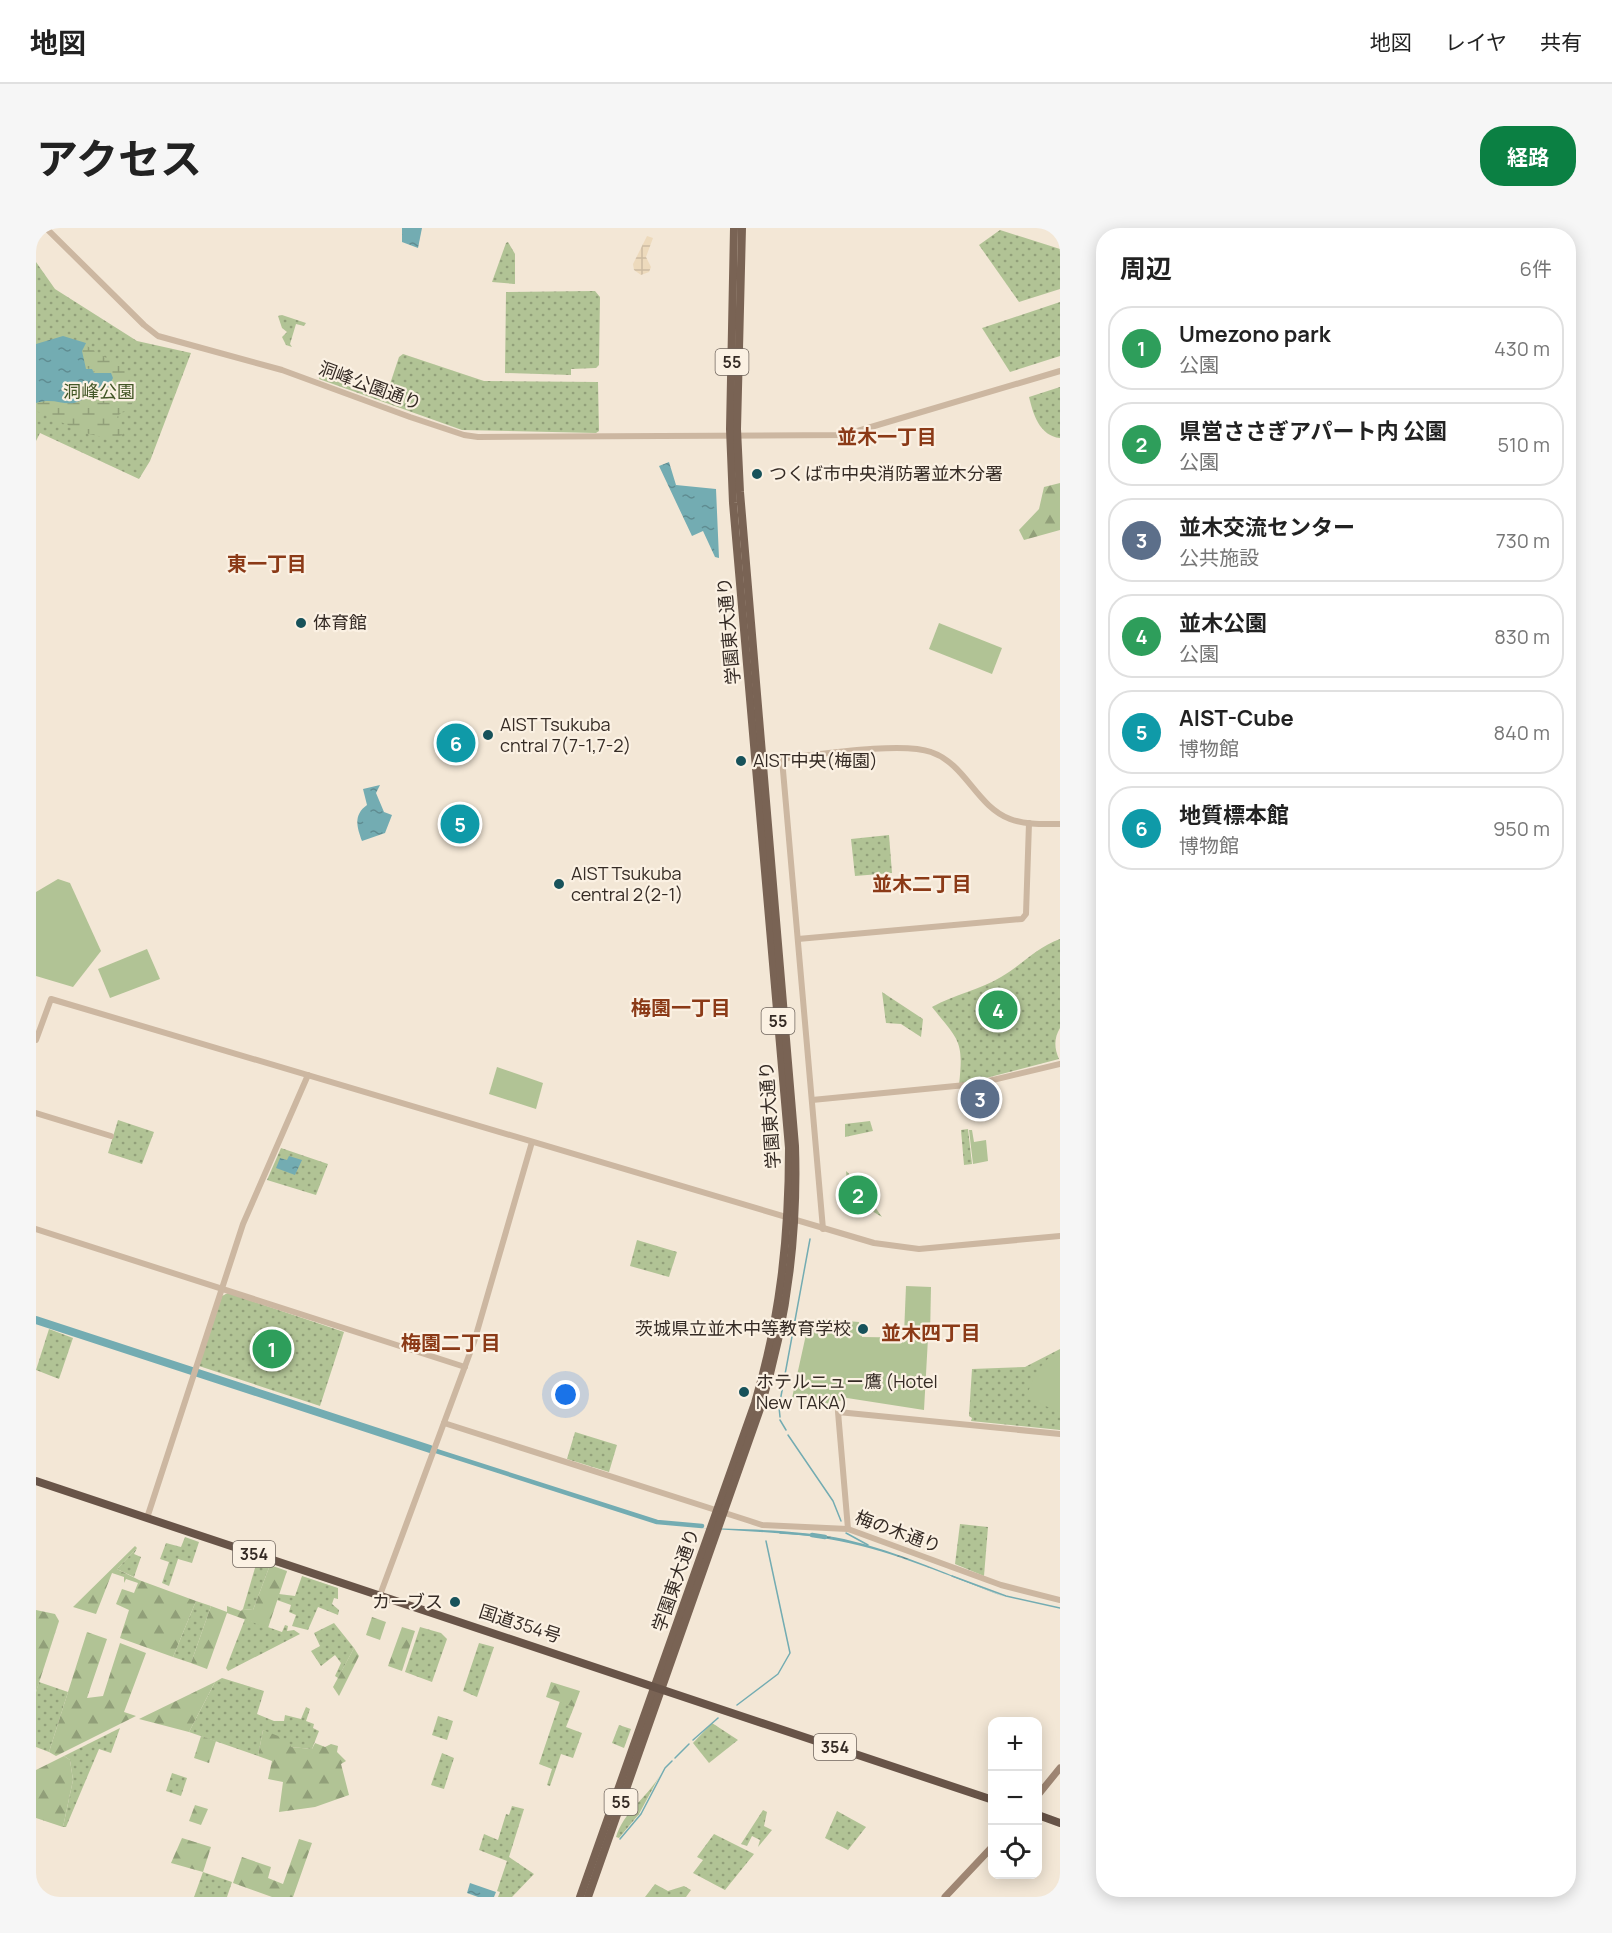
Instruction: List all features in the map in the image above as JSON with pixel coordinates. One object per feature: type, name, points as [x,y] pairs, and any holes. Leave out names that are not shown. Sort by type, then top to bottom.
[{"type":"highway","name":"国道354号","points":[[36,1481],[988,1798]]},
{"type":"highway","points":[[1042,1816],[1060,1823]]},
{"type":"main road","name":"学園東大通り","points":[[588,1897],[658,1688],[776,1353],[787,1300],[795,1146],[758,761],[734,437],[734,228]]},
{"type":"main road","name":"学園東大通り","points":[[734,437],[742,228]]},
{"type":"main road","name":"学園東大通り","points":[[580,1897],[658,1688]]},
{"type":"main road","points":[[1042,1790],[1060,1768]]},
{"type":"main road","points":[[945,1897],[988,1851]]},
{"type":"street","name":"洞峰公園通り","points":[[46,228],[158,336],[282,370],[464,435],[734,437],[850,434],[1060,371]]},
{"type":"street","points":[[758,761],[919,748],[950,762],[997,812],[1011,819],[1029,823],[1060,824]]},
{"type":"street","points":[[782,759],[823,1228]]},
{"type":"street","points":[[798,939],[1022,919],[1026,914],[1029,823]]},
{"type":"street","points":[[36,1040],[51,999],[874,1243],[912,1249],[1060,1236]]},
{"type":"street","points":[[812,1100],[970,1085],[1060,1064]]},
{"type":"street","points":[[147,1518],[243,1224],[308,1075]]},
{"type":"street","points":[[36,1113],[111,1136]]},
{"type":"street","points":[[380,1595],[465,1367],[532,1142]]},
{"type":"street","points":[[36,1229],[465,1367]]},
{"type":"street","points":[[848,1529],[838,1412],[1060,1434]]},
{"type":"street","name":"梅の木通り","points":[[444,1423],[762,1525],[848,1529],[1001,1585],[1060,1600]]},
{"type":"green space","points":[[1000,230],[1060,249],[1060,289],[1019,302],[979,245]]},
{"type":"green space","points":[[508,242],[515,254],[515,284],[492,282],[506,243]]},
{"type":"green space","name":"洞峰公園","points":[[36,262],[55,289],[137,341],[191,353],[150,461],[139,479],[40,433],[36,441]]},
{"type":"green space","points":[[595,291],[600,297],[599,365],[596,368],[571,369],[571,375],[505,373],[506,292]]},
{"type":"green space","points":[[1060,302],[1060,356],[1010,372],[982,328]]},
{"type":"green space","points":[[282,315],[306,323],[304,326],[296,324],[290,344],[292,347],[286,345],[282,337],[287,332],[282,328],[278,316]]},
{"type":"green space","points":[[87,346],[129,372],[127,394],[133,401],[130,409],[117,417],[121,422],[123,435],[112,437],[89,434],[36,411],[36,403],[53,401],[73,403],[87,397],[95,389],[105,393],[109,381],[84,366],[82,350]]},
{"type":"green space","points":[[403,354],[484,381],[598,382],[599,431],[596,433],[462,430],[319,379],[320,374],[385,396],[393,391],[389,387],[399,357]]},
{"type":"green space","points":[[1060,387],[1060,438],[1047,433],[1038,423],[1029,397]]},
{"type":"green space","points":[[1060,483],[1060,530],[1024,540],[1019,530],[1039,509],[1044,487]]},
{"type":"green space","points":[[939,623],[1002,648],[992,674],[929,649]]},
{"type":"green space","points":[[889,835],[892,873],[855,876],[851,839]]},
{"type":"green space","points":[[58,879],[70,883],[101,951],[73,987],[36,976],[36,892]]},
{"type":"green space","points":[[1060,939],[1060,1028],[1055,1043],[1059,1059],[959,1085],[961,1059],[958,1042],[932,1007],[993,981]]},
{"type":"green space","points":[[147,949],[160,979],[110,998],[98,969]]},
{"type":"green space","points":[[882,992],[923,1019],[921,1037],[901,1024],[886,1023]]},
{"type":"green space","points":[[497,1067],[543,1083],[536,1109],[489,1094]]},
{"type":"green space","points":[[118,1120],[154,1132],[142,1164],[108,1153]]},
{"type":"green space","points":[[870,1121],[873,1131],[845,1137],[845,1124]]},
{"type":"green space","points":[[968,1129],[972,1164],[964,1165],[961,1130]]},
{"type":"green space","points":[[969,1130],[972,1130],[974,1142],[986,1140],[988,1161],[973,1164]]},
{"type":"green space","points":[[281,1148],[328,1164],[316,1195],[267,1180]]},
{"type":"green space","points":[[846,1171],[861,1185],[860,1190],[862,1186],[868,1193],[868,1197],[882,1217],[872,1211],[870,1201],[864,1200],[861,1212],[851,1209]]},
{"type":"green space","points":[[637,1240],[677,1252],[669,1277],[630,1266]]},
{"type":"green space","points":[[906,1286],[931,1287],[930,1336],[904,1334]]},
{"type":"green space","points":[[228,1293],[344,1332],[320,1406],[199,1366],[222,1296]]},
{"type":"green space","points":[[820,1319],[859,1322],[862,1337],[928,1338],[924,1410],[847,1398],[832,1404],[792,1398],[809,1321]]},
{"type":"green space","points":[[49,1329],[73,1338],[59,1379],[36,1370]]},
{"type":"green space","points":[[1060,1349],[1060,1430],[971,1421],[972,1418],[969,1416],[972,1369],[1025,1367]]},
{"type":"green space","points":[[1060,1351],[1060,1412],[1026,1398],[1038,1370]]},
{"type":"green space","points":[[575,1432],[617,1445],[609,1472],[567,1459]]},
{"type":"green space","points":[[960,1524],[988,1527],[984,1576],[955,1564]]},
{"type":"green space","points":[[185,1537],[199,1542],[192,1563],[178,1559],[169,1586],[162,1583],[169,1562],[160,1559],[166,1543],[181,1547]]},
{"type":"green space","points":[[135,1546],[137,1548],[117,1569],[139,1580],[196,1601],[173,1657],[120,1638],[129,1610],[116,1604],[122,1589],[134,1593],[138,1583],[126,1579],[124,1583],[124,1577],[112,1573],[96,1614],[73,1607]]},
{"type":"green space","points":[[137,1548],[134,1554],[141,1557],[134,1577],[117,1569]]},
{"type":"green space","points":[[257,1561],[270,1565],[253,1610],[243,1609]]},
{"type":"green space","points":[[270,1565],[287,1571],[268,1628],[227,1613],[207,1669],[191,1663],[211,1606],[227,1612],[227,1606],[241,1611],[243,1609],[253,1610]]},
{"type":"green space","points":[[302,1576],[338,1588],[338,1599],[334,1598],[332,1604],[339,1610],[338,1615],[318,1607],[308,1630],[292,1626],[296,1615],[289,1612],[291,1605],[277,1600],[279,1594],[295,1596]]},
{"type":"green space","points":[[196,1601],[211,1606],[191,1663],[173,1657]]},
{"type":"green space","points":[[36,1610],[55,1614],[59,1621],[36,1692]]},
{"type":"green space","points":[[372,1617],[386,1622],[380,1640],[366,1635]]},
{"type":"green space","points":[[245,1619],[282,1632],[285,1625],[288,1626],[287,1631],[294,1630],[300,1634],[228,1671],[226,1668]]},
{"type":"green space","points":[[334,1623],[354,1648],[338,1678],[335,1676],[341,1663],[335,1655],[321,1666],[311,1651],[320,1646],[314,1633]]},
{"type":"green space","points":[[402,1627],[415,1631],[402,1671],[388,1666]]},
{"type":"green space","points":[[420,1627],[441,1633],[447,1639],[432,1682],[405,1672]]},
{"type":"green space","points":[[87,1632],[107,1639],[87,1698],[103,1696],[120,1643],[146,1653],[124,1712],[136,1716],[56,1756],[49,1752]]},
{"type":"green space","points":[[479,1643],[494,1647],[477,1697],[463,1691]]},
{"type":"green space","points":[[354,1648],[359,1656],[339,1696],[333,1687]]},
{"type":"green space","points":[[222,1678],[264,1691],[257,1714],[274,1721],[284,1721],[285,1715],[301,1719],[306,1707],[310,1709],[306,1721],[314,1724],[313,1728],[319,1731],[312,1749],[291,1747],[263,1730],[258,1756],[189,1732],[215,1682]]},
{"type":"green space","points":[[39,1682],[68,1692],[49,1752],[36,1747],[36,1692]]},
{"type":"green space","points":[[215,1682],[189,1732],[139,1719]]},
{"type":"green space","points":[[551,1682],[580,1691],[574,1707],[546,1697]]},
{"type":"green space","points":[[560,1701],[574,1707],[566,1727],[582,1733],[573,1758],[561,1754],[550,1786],[547,1785],[552,1769],[539,1764]]},
{"type":"green space","points":[[438,1716],[453,1721],[447,1740],[432,1735]]},
{"type":"green space","points":[[712,1723],[738,1740],[709,1763],[693,1743]]},
{"type":"green space","points":[[619,1725],[631,1729],[624,1748],[612,1743]]},
{"type":"green space","points":[[120,1728],[111,1753],[99,1749],[66,1827],[63,1827],[73,1780],[70,1760],[64,1756]]},
{"type":"green space","points":[[263,1730],[288,1740],[291,1747],[312,1749],[315,1743],[325,1747],[331,1744],[338,1746],[337,1752],[346,1761],[341,1764],[349,1795],[315,1807],[279,1812],[283,1782],[268,1779],[272,1761],[258,1756]]},
{"type":"green space","points":[[201,1736],[216,1741],[209,1763],[194,1758]]},
{"type":"green space","points":[[442,1753],[454,1758],[444,1789],[431,1785]]},
{"type":"green space","points":[[64,1756],[70,1760],[73,1780],[63,1827],[36,1818],[36,1770]]},
{"type":"green space","points":[[172,1773],[187,1778],[181,1796],[166,1791]]},
{"type":"green space","points":[[660,1775],[639,1814],[619,1838],[616,1837],[624,1820]]},
{"type":"green space","points":[[195,1805],[208,1809],[201,1825],[189,1821]]},
{"type":"green space","points":[[512,1806],[524,1809],[509,1857],[534,1874],[512,1897],[498,1897],[500,1892],[497,1891],[507,1861],[479,1850],[484,1834],[498,1840],[506,1814],[509,1815]]},
{"type":"green space","points":[[763,1810],[767,1812],[764,1826],[772,1830],[758,1847],[760,1840],[752,1836],[747,1846],[741,1844]]},
{"type":"green space","points":[[837,1811],[866,1827],[848,1850],[825,1838]]},
{"type":"green space","points":[[714,1834],[754,1854],[725,1890],[693,1873],[703,1860],[697,1857]]},
{"type":"green space","points":[[182,1838],[211,1847],[203,1872],[171,1863]]},
{"type":"green space","points":[[299,1839],[312,1843],[293,1897],[272,1897],[233,1883],[242,1857],[271,1867],[268,1878],[283,1884]]},
{"type":"green space","points":[[203,1872],[232,1882],[227,1897],[194,1897]]},
{"type":"green space","points":[[655,1884],[668,1891],[684,1886],[691,1890],[686,1897],[645,1897]]},
{"type":"shaded area","points":[[647,236],[653,238],[646,257],[651,267],[649,272],[641,275],[634,270],[633,264]]},
{"type":"water","points":[[402,228],[422,228],[418,248],[402,242]]},
{"type":"water","points":[[63,336],[86,343],[82,351],[86,369],[92,369],[94,373],[111,373],[113,378],[105,393],[95,389],[86,397],[72,403],[45,401],[36,403],[36,344]]},
{"type":"water","points":[[669,462],[676,485],[716,489],[719,558],[715,557],[703,531],[692,536],[659,466]]},
{"type":"water","points":[[380,785],[376,793],[384,812],[392,815],[385,833],[362,841],[357,822],[360,813],[367,805],[363,789]]},
{"type":"water","points":[[289,1156],[302,1160],[295,1175],[276,1168],[280,1158],[287,1160]]},
{"type":"water","points":[[701,1528],[793,1532],[844,1539],[906,1558],[1005,1597],[923,1566],[839,1541]]},
{"type":"water","points":[[470,1883],[496,1892],[494,1897],[478,1897],[467,1893]]},
{"type":"waterway","points":[[780,1417],[779,1407],[810,1239]]},
{"type":"waterway","points":[[36,1320],[430,1449]]},
{"type":"waterway","points":[[780,1420],[786,1430]]},
{"type":"waterway","points":[[788,1435],[833,1501],[841,1521]]},
{"type":"waterway","points":[[430,1449],[657,1522],[702,1526]]},
{"type":"waterway","points":[[780,1533],[812,1535]]},
{"type":"waterway","points":[[846,1533],[868,1545]]},
{"type":"waterway","points":[[812,1535],[825,1537]]},
{"type":"waterway","points":[[737,1705],[778,1674],[790,1653],[766,1541]]},
{"type":"waterway","points":[[952,1576],[1006,1596],[1060,1608]]},
{"type":"waterway","points":[[693,1740],[718,1718]]},
{"type":"waterway","points":[[675,1758],[689,1744]]},
{"type":"waterway","points":[[620,1839],[641,1814],[665,1768],[672,1761]]},
{"type":"place","name":"つくば市中央消防署並木分署","points":[[757,474]]},
{"type":"place","name":"体育館","points":[[301,623]]},
{"type":"place","name":"AIST Tsukuba cntral 7(7-1,7-2)","points":[[488,735]]},
{"type":"place","name":"地質標本館","points":[[456,743]]},
{"type":"place","name":"AIST中央(梅園)","points":[[741,761]]},
{"type":"place","name":"AIST-Cube","points":[[460,824]]},
{"type":"place","name":"AIST Tsukuba central 2(2-1)","points":[[559,884]]},
{"type":"place","name":"並木公園","points":[[998,1010]]},
{"type":"place","name":"並木交流センター","points":[[980,1099]]},
{"type":"place","name":"県営ささぎアパート内 公園","points":[[858,1195]]},
{"type":"place","name":"茨城県立並木中等教育学校","points":[[863,1329]]},
{"type":"place","name":"Umezono park","points":[[272,1349]]},
{"type":"place","name":"ホテルニュー鷹 (Hotel New TAKA)","points":[[744,1392]]},
{"type":"place","name":"カーブス","points":[[455,1602]]},
{"type":"district","name":"並木一丁目","points":[[887,437]]},
{"type":"district","name":"東一丁目","points":[[267,564]]},
{"type":"district","name":"並木二丁目","points":[[922,884]]},
{"type":"district","name":"梅園一丁目","points":[[681,1008]]},
{"type":"district","name":"並木四丁目","points":[[931,1333]]},
{"type":"district","name":"梅園二丁目","points":[[451,1343]]}]
